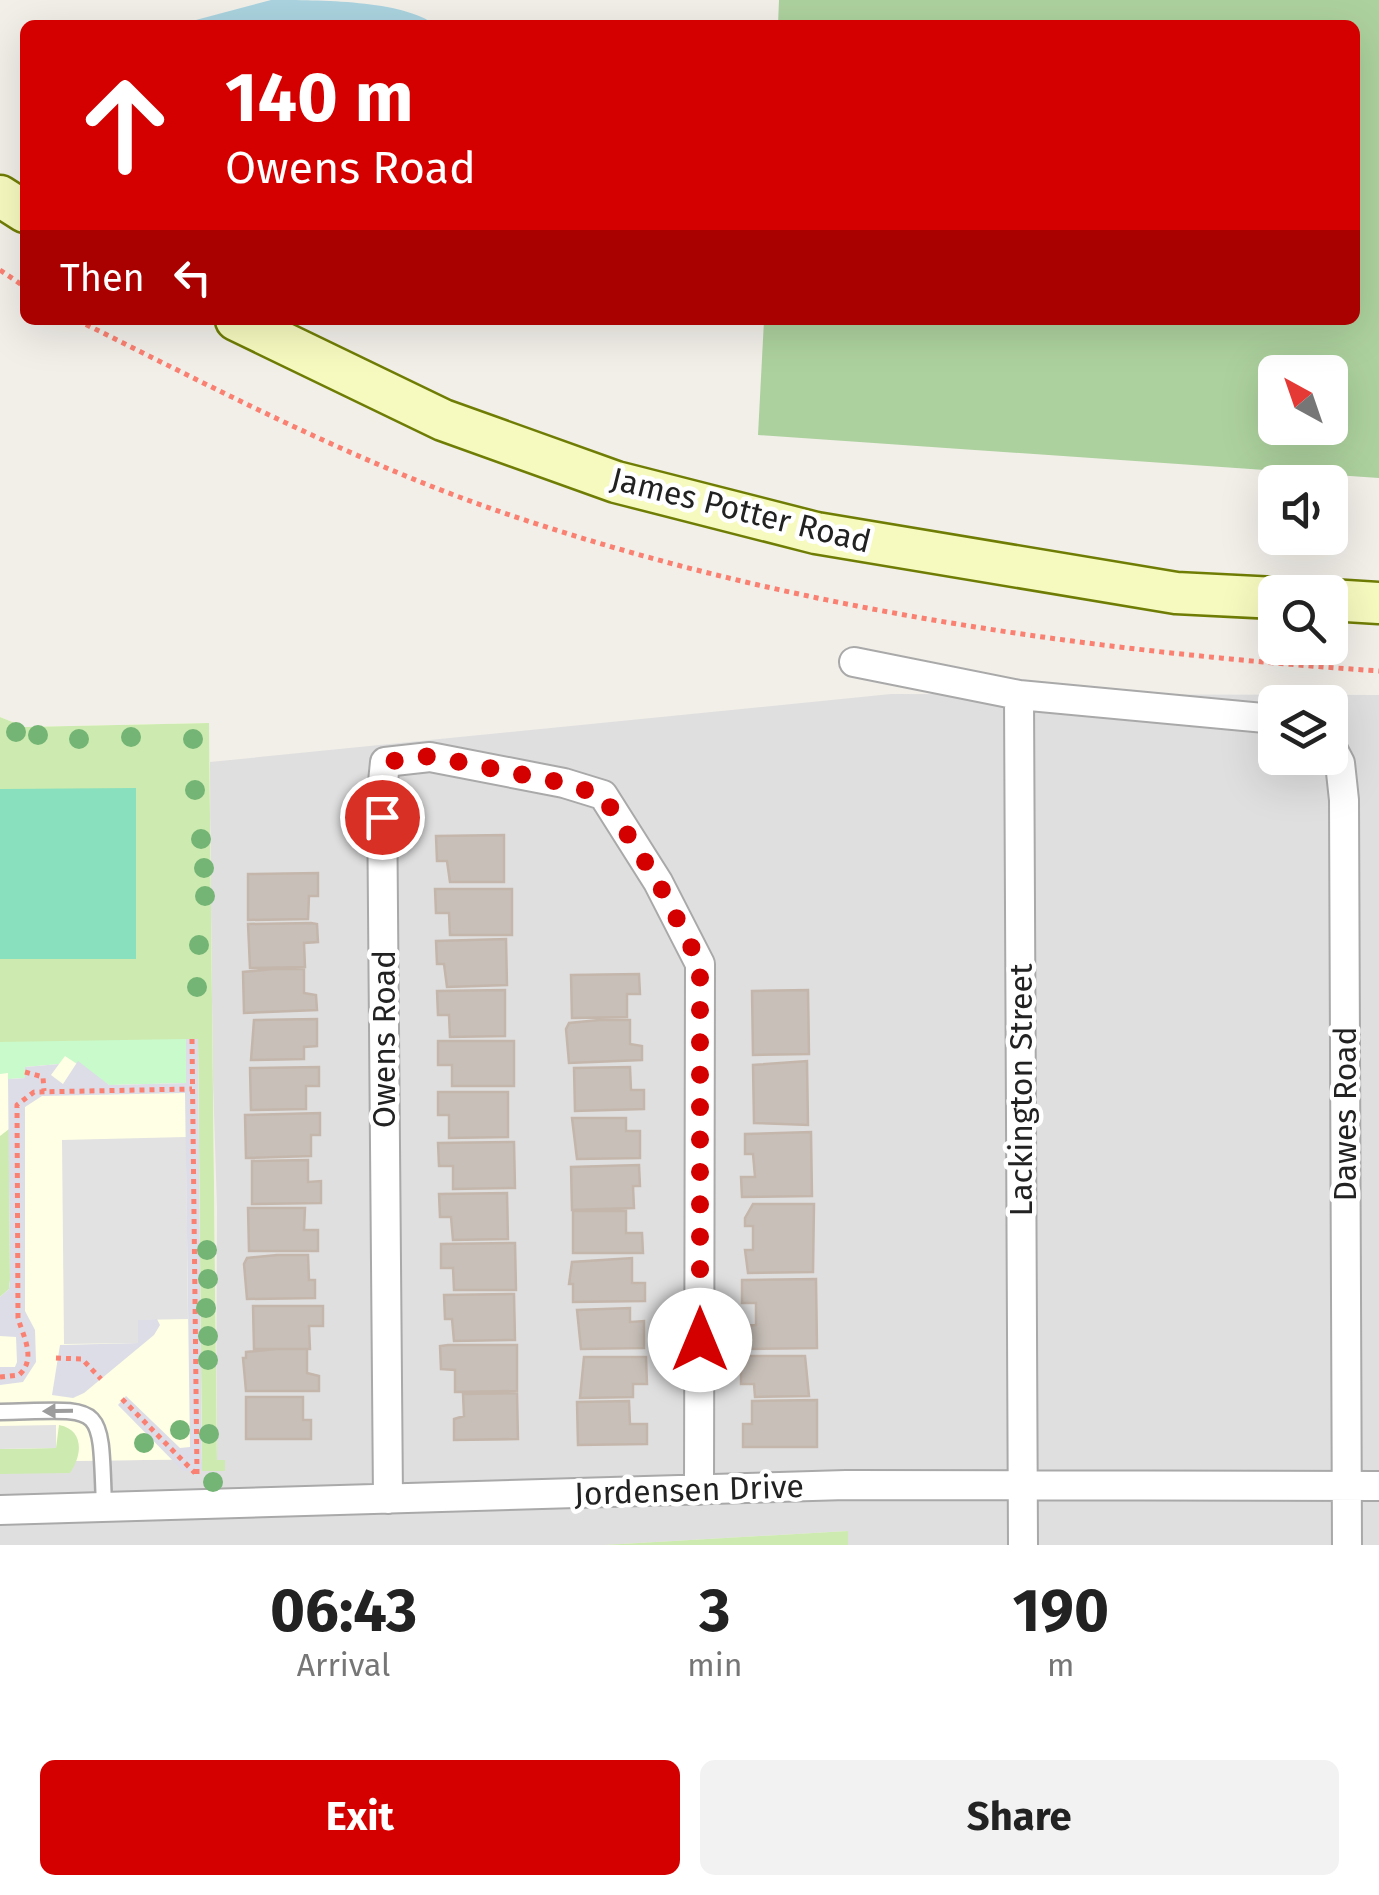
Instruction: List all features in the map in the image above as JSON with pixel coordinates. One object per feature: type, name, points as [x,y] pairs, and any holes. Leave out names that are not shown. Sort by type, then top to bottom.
[{"type":"main road","name":"James Potter Road","points":[[246,325],[443,420],[616,482],[816,534],[1176,592],[1258,597]]},
{"type":"main road","points":[[1348,601],[1379,603]]},
{"type":"street","points":[[854,662],[1019,695],[1258,717]]},
{"type":"street","name":"Lackington Street","points":[[1019,695],[1023,1545]]},
{"type":"street","name":"Owens Road","points":[[388,1499],[382,817],[385,762],[430,756],[564,783],[603,796],[658,882],[700,964],[699,1490]]},
{"type":"street","name":"Dawes Road","points":[[1341,775],[1347,1545]]},
{"type":"street","name":"Jordensen Drive","points":[[0,1510],[1022,1484],[1379,1486]]},
{"type":"lane","points":[[0,1412],[78,1411],[93,1417],[101,1431],[104,1507]]},
{"type":"path","points":[[88,325],[416,480],[504,513],[720,578],[915,619],[1286,664],[1379,671]]},
{"type":"path","points":[[122,1399],[197,1474],[192,1039]]},
{"type":"path","points":[[26,1072],[42,1078],[44,1091]]},
{"type":"path","points":[[0,1376],[19,1375],[27,1366],[27,1337],[18,1318],[15,1110],[25,1095],[44,1091],[192,1089]]},
{"type":"path","points":[[56,1358],[82,1359],[102,1379]]},
{"type":"shaded area","points":[[891,694],[1258,695],[1258,775],[1348,775],[1348,695],[1379,695],[1379,1545],[848,1545],[848,1531],[604,1545],[0,1545],[0,1462],[216,1459],[217,1208],[210,762]]},
{"type":"shaded area","points":[[0,717],[25,727],[209,723],[217,1459],[0,1462]]},
{"type":"shaded area","points":[[186,1039],[198,1039],[202,1471],[183,1471],[118,1405],[126,1396],[180,1448],[190,1447],[185,1093],[42,1096],[25,1107],[25,1311],[35,1330],[36,1362],[23,1382],[0,1385],[0,1367],[15,1367],[17,1362],[16,1337],[0,1336],[0,1297],[9,1289],[10,1280],[8,1079],[25,1078],[25,1067],[59,1064],[51,1075],[63,1084],[78,1061],[109,1085],[186,1083]]},
{"type":"shaded area","points":[[186,1137],[188,1319],[138,1320],[138,1343],[64,1344],[62,1140]]},
{"type":"shaded area","points":[[157,1319],[160,1325],[154,1335],[84,1393],[73,1398],[52,1395],[60,1345],[138,1343],[138,1320]]},
{"type":"shaded area","points":[[56,1425],[56,1448],[0,1449],[0,1426]]},
{"type":"green space","points":[[779,0],[1379,0],[1379,478],[1348,476],[1348,465],[1258,465],[1258,470],[758,435],[764,325],[1360,325],[1360,20],[778,20]]},
{"type":"green space","points":[[0,717],[25,727],[209,723],[217,1460],[225,1460],[225,1471],[202,1471],[198,1040],[0,1043]]},
{"type":"green space","points":[[136,788],[136,959],[0,959],[0,789]]},
{"type":"green space","points":[[186,1039],[186,1083],[109,1085],[65,1056],[59,1064],[25,1067],[26,1078],[8,1079],[8,1073],[0,1074],[0,1042]]},
{"type":"green space","points":[[9,1129],[10,1280],[9,1289],[0,1297],[0,1136]]},
{"type":"green space","points":[[59,1425],[73,1432],[79,1444],[70,1473],[0,1474],[0,1449],[56,1448]]},
{"type":"green space","points":[[848,1531],[848,1545],[604,1545]]},
{"type":"water","points":[[271,0],[382,6],[426,20],[196,20]]},
{"type":"building","points":[[504,835],[504,882],[450,882],[447,861],[437,861],[436,836]]},
{"type":"building","points":[[318,873],[318,896],[309,896],[308,919],[248,920],[248,874]]},
{"type":"building","points":[[435,889],[512,889],[512,935],[450,935],[449,913],[436,913]]},
{"type":"building","points":[[248,924],[317,924],[318,942],[304,943],[305,967],[250,968]]},
{"type":"building","points":[[506,939],[507,985],[447,987],[444,964],[437,964],[436,941]]},
{"type":"building","points":[[304,969],[304,993],[316,995],[317,1010],[244,1013],[243,972]]},
{"type":"building","points":[[639,974],[640,994],[627,994],[627,1017],[572,1018],[571,975]]},
{"type":"building","points":[[505,990],[505,1036],[450,1037],[449,1015],[438,1015],[437,991]]},
{"type":"building","points":[[808,990],[809,1054],[753,1055],[752,991]]},
{"type":"building","points":[[317,1019],[317,1046],[304,1047],[304,1059],[251,1060],[254,1020]]},
{"type":"building","points":[[630,1020],[630,1044],[642,1046],[642,1060],[569,1063],[569,1023]]},
{"type":"building","points":[[438,1041],[514,1041],[514,1086],[452,1086],[452,1065],[438,1065]]},
{"type":"building","points":[[807,1061],[808,1125],[754,1123],[753,1065]]},
{"type":"building","points":[[319,1067],[319,1086],[306,1086],[306,1109],[251,1110],[250,1068]]},
{"type":"building","points":[[630,1067],[631,1090],[644,1090],[644,1109],[575,1111],[574,1068]]},
{"type":"building","points":[[438,1092],[508,1092],[508,1137],[449,1138],[449,1115],[438,1115]]},
{"type":"building","points":[[320,1113],[320,1135],[311,1135],[311,1156],[246,1158],[245,1115]]},
{"type":"building","points":[[572,1118],[626,1118],[626,1131],[640,1131],[640,1158],[577,1159]]},
{"type":"building","points":[[811,1132],[812,1196],[742,1197],[741,1177],[755,1177],[753,1154],[745,1154],[745,1134]]},
{"type":"building","points":[[514,1142],[515,1188],[453,1189],[453,1166],[439,1166],[438,1143]]},
{"type":"building","points":[[308,1160],[308,1182],[321,1181],[321,1203],[252,1204],[252,1161]]},
{"type":"building","points":[[639,1165],[640,1186],[633,1186],[634,1208],[572,1210],[571,1167]]},
{"type":"building","points":[[507,1193],[508,1239],[453,1240],[451,1217],[440,1217],[439,1194]]},
{"type":"building","points":[[753,1204],[814,1204],[813,1272],[748,1273],[745,1250],[753,1250],[753,1226],[745,1226],[745,1218]]},
{"type":"building","points":[[248,1208],[305,1208],[304,1230],[318,1230],[318,1251],[249,1251]]},
{"type":"building","points":[[573,1211],[626,1211],[626,1233],[642,1233],[643,1253],[573,1253]]},
{"type":"building","points":[[515,1243],[516,1290],[454,1290],[453,1268],[441,1268],[441,1244]]},
{"type":"building","points":[[308,1255],[309,1280],[315,1280],[315,1298],[247,1299],[247,1258]]},
{"type":"building","points":[[632,1258],[632,1283],[645,1283],[645,1301],[573,1302],[573,1284],[569,1284],[572,1262]]},
{"type":"building","points":[[816,1279],[817,1348],[742,1349],[742,1326],[756,1325],[756,1303],[742,1303],[742,1280]]},
{"type":"building","points":[[514,1294],[515,1340],[454,1341],[452,1319],[445,1319],[444,1295]]},
{"type":"building","points":[[253,1306],[323,1306],[323,1326],[309,1326],[310,1349],[254,1349]]},
{"type":"building","points":[[630,1308],[630,1322],[644,1321],[644,1348],[581,1349],[577,1310]]},
{"type":"building","points":[[517,1345],[517,1391],[455,1392],[455,1370],[441,1369],[440,1346]]},
{"type":"building","points":[[307,1349],[307,1373],[319,1376],[319,1391],[246,1391],[246,1352]]},
{"type":"building","points":[[741,1356],[805,1356],[809,1396],[755,1397],[754,1384],[741,1384]]},
{"type":"building","points":[[584,1357],[646,1357],[647,1384],[633,1384],[633,1397],[580,1398]]},
{"type":"building","points":[[517,1393],[518,1439],[454,1440],[454,1419],[464,1416],[463,1394]]},
{"type":"building","points":[[246,1397],[303,1397],[303,1420],[311,1420],[311,1439],[246,1439]]},
{"type":"building","points":[[817,1400],[817,1447],[743,1447],[743,1424],[752,1424],[752,1401]]},
{"type":"building","points":[[629,1401],[630,1424],[647,1424],[647,1444],[578,1445],[577,1402]]},
{"type":"route","points":[[382,817],[385,762],[430,756],[564,783],[603,796],[658,882],[700,964],[700,1340]]}]
